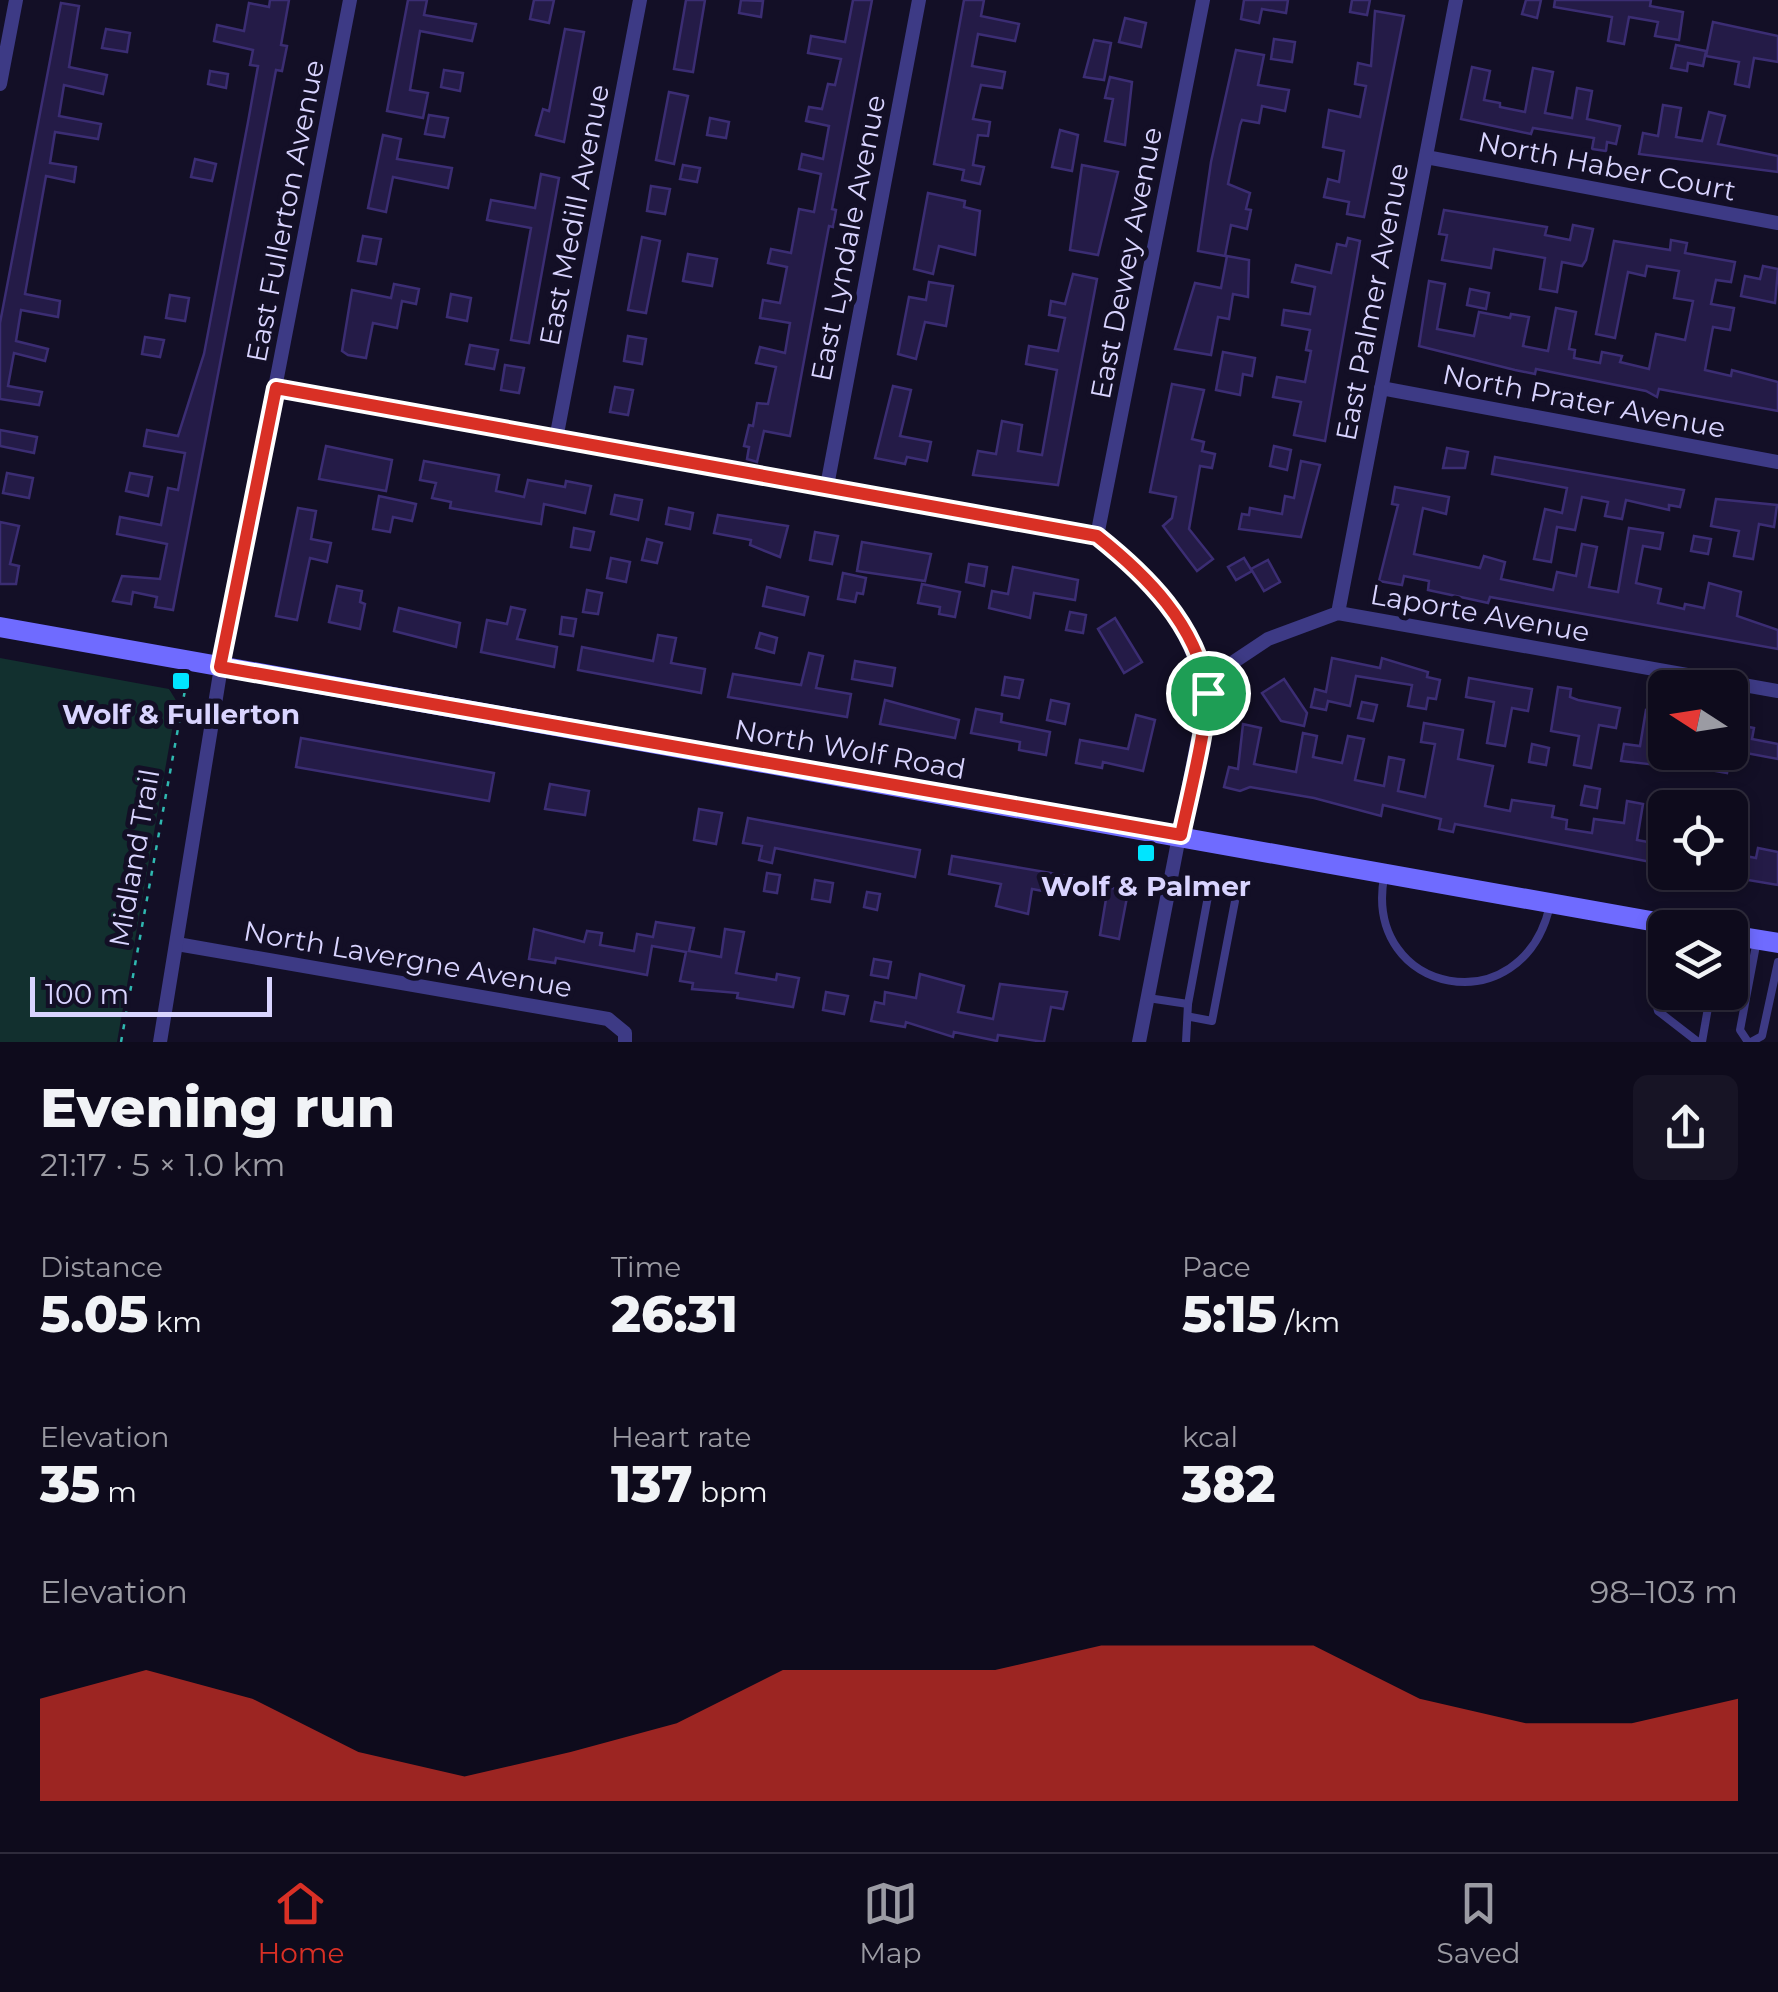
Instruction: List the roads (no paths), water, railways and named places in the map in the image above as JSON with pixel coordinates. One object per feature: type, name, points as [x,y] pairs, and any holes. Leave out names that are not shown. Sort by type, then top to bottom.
[{"type":"main road","name":"North Wolf Road","points":[[0,627],[1648,920]]},
{"type":"main road","points":[[1748,938],[1778,944]]},
{"type":"street","points":[[0,84],[16,0]]},
{"type":"street","name":"East Fullerton Avenue","points":[[160,1042],[220,667],[350,0]]},
{"type":"street","name":"East Medill Avenue","points":[[556,438],[640,0]]},
{"type":"street","name":"East Lyndale Avenue","points":[[827,486],[918,0]]},
{"type":"street","name":"East Dewey Avenue","points":[[1097,536],[1204,0]]},
{"type":"street","name":"East Palmer Avenue","points":[[1338,614],[1456,0]]},
{"type":"street","name":"North Haber Court","points":[[1426,158],[1778,223]]},
{"type":"street","points":[[276,388],[1097,536],[1146,575],[1173,612],[1195,652],[1208,693],[1139,1042]]},
{"type":"street","name":"North Prater Avenue","points":[[1381,388],[1778,462]]},
{"type":"street","name":"Laporte Avenue","points":[[1208,693],[1235,661],[1268,640],[1338,614],[1778,690]]},
{"type":"street","name":"North Lavergne Avenue","points":[[177,944],[608,1019],[625,1038]]},
{"type":"lane","points":[[1385,872],[1382,911],[1391,939],[1410,962],[1450,981],[1479,982],[1520,964],[1539,941],[1551,902]]},
{"type":"lane","points":[[1186,1042],[1191,1017],[1188,1004],[1209,891],[1236,896],[1212,1021],[1191,1017]]},
{"type":"lane","points":[[1756,940],[1740,1030],[1750,1042],[1762,1036],[1778,962]]},
{"type":"lane","points":[[1653,991],[1710,1002],[1700,1042],[1658,1011],[1653,991]]},
{"type":"lane","points":[[1148,998],[1188,1004]]},
{"type":"place","name":"Wolf & Fullerton","points":[[181,681]]},
{"type":"place","name":"Wolf & Palmer","points":[[1146,853]]}]
